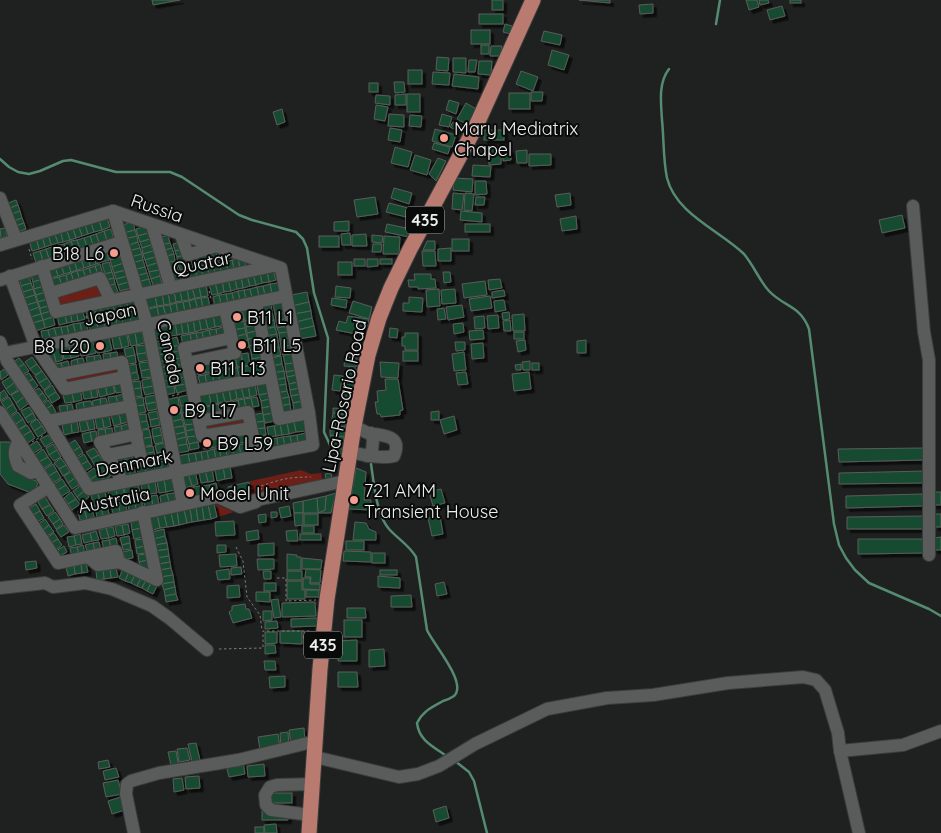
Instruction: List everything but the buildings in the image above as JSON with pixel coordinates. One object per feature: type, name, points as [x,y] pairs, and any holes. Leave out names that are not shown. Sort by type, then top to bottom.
[{"type":"main road","name":"Lipa-Rosario Road","points":[[309,833],[327,599],[349,455],[368,355],[379,318],[391,288],[410,248],[476,126],[534,0]]},
{"type":"street","points":[[2,206],[20,238]]},
{"type":"street","points":[[913,206],[924,332],[929,360],[935,511],[929,555]]},
{"type":"street","name":"Russia","points":[[0,245],[113,211],[181,235],[188,256],[216,246],[273,266]]},
{"type":"street","name":"Canada","points":[[113,211],[147,324],[183,504]]},
{"type":"street","points":[[152,225],[171,288]]},
{"type":"street","points":[[121,242],[5,278],[36,347],[65,388],[125,377]]},
{"type":"street","points":[[256,303],[279,419],[309,413],[281,268],[273,266]]},
{"type":"street","name":"Quatar","points":[[51,294],[56,312],[273,266]]},
{"type":"street","points":[[39,267],[51,294],[100,278],[110,300]]},
{"type":"street","name":"Japan","points":[[1,350],[36,347],[286,296]]},
{"type":"street","points":[[219,310],[235,353],[187,363],[199,421],[248,412],[257,456]]},
{"type":"street","name":"Denmark","points":[[1,350],[89,489],[312,445],[309,413]]},
{"type":"street","points":[[56,376],[121,357],[141,455],[108,455]]},
{"type":"street","points":[[193,391],[270,377]]},
{"type":"street","points":[[50,425],[131,406]]},
{"type":"street","name":"Australia","points":[[0,412],[75,528],[218,497],[234,505],[244,506],[345,481]]},
{"type":"street","points":[[349,455],[385,458],[394,456],[396,451],[396,442],[391,437],[375,434],[354,426]]},
{"type":"street","points":[[123,482],[100,442],[136,434]]},
{"type":"street","points":[[372,457],[375,434]]},
{"type":"street","points":[[49,487],[20,505],[58,563],[88,557],[98,565],[119,562],[157,580],[143,512]]},
{"type":"street","points":[[0,588],[45,583],[53,587],[85,584],[112,589],[152,606],[207,650]]},
{"type":"street","points":[[315,757],[399,777],[418,774],[439,766],[475,744],[547,709],[607,698],[653,695],[728,682],[803,677],[816,680],[826,690],[838,734],[840,751],[859,833]]},
{"type":"street","points":[[840,751],[903,744],[941,731]]},
{"type":"street","points":[[134,833],[126,794],[127,784],[130,780],[159,773],[238,760],[316,740]]},
{"type":"street","points":[[311,815],[271,810],[266,805],[265,795],[270,787],[277,785],[313,784]]},
{"type":"path","points":[[20,238],[39,267]]},
{"type":"path","points":[[207,280],[219,310]]},
{"type":"path","points":[[83,306],[90,336]]},
{"type":"path","points":[[162,398],[193,391]]},
{"type":"path","points":[[21,444],[50,425]]},
{"type":"path","points":[[261,486],[292,477],[312,477]]},
{"type":"path","points":[[207,650],[262,648],[263,631],[260,614],[247,597],[243,561],[236,547]]},
{"type":"path","points":[[277,578],[286,578],[286,601],[327,599]]},
{"type":"path","points":[[263,631],[324,631]]},
{"type":"shaded area","points":[[100,278],[110,299],[56,312],[51,293]]},
{"type":"shaded area","points":[[122,362],[125,377],[65,389],[56,376]]},
{"type":"shaded area","points":[[248,412],[251,428],[202,436],[199,421]]},
{"type":"shaded area","points":[[301,470],[311,474],[321,473],[323,481],[246,498],[246,495],[252,490],[250,481]]},
{"type":"shaded area","points":[[216,504],[234,512],[218,517]]},
{"type":"waterway","points":[[716,24],[720,0]]},
{"type":"waterway","points":[[669,69],[663,80],[661,100],[665,164],[667,178],[672,191],[689,212],[744,254],[769,291],[801,315],[809,329],[834,524],[839,545],[855,570],[869,583],[941,616]]},
{"type":"waterway","points":[[0,159],[18,172],[29,174],[63,161],[71,160],[116,172],[170,172],[182,177],[239,215],[296,232],[303,239],[307,248],[314,293],[328,338],[324,432],[330,445]]},
{"type":"waterway","points":[[371,464],[376,498],[381,515],[389,529],[416,557],[427,630],[448,663],[457,682],[457,690],[454,696],[428,710],[417,723],[424,739],[448,757]]},
{"type":"waterway","points":[[455,761],[469,772],[474,781],[487,833]]},
{"type":"place","name":"Mary Mediatrix Chapel","points":[[444,138]]},
{"type":"place","name":"B18 L6","points":[[114,253]]},
{"type":"place","name":"B11 L1","points":[[237,317]]},
{"type":"place","name":"B11 L5","points":[[242,345]]},
{"type":"place","name":"B8 L20","points":[[100,346]]},
{"type":"place","name":"B11 L13","points":[[200,368]]},
{"type":"place","name":"B9 L17","points":[[174,410]]},
{"type":"place","name":"B9 L59","points":[[207,443]]},
{"type":"place","name":"Model Unit","points":[[190,493]]},
{"type":"place","name":"721 AMM Transient House","points":[[354,500]]}]
